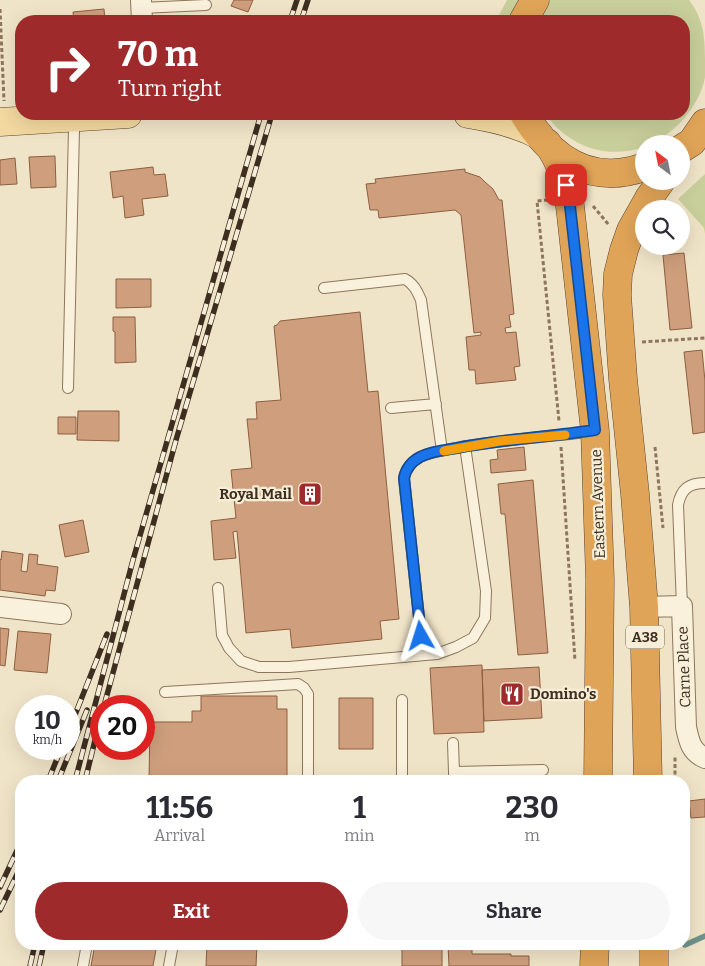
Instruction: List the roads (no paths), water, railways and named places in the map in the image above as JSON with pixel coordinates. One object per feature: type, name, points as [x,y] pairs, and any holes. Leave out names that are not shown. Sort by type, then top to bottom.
[{"type":"highway","points":[[526,15],[535,0]]},
{"type":"highway","points":[[537,130],[564,158],[573,164],[593,172],[618,174],[635,170]]},
{"type":"highway","name":"Eastern Avenue","points":[[537,130],[554,153],[563,172],[570,206],[595,430],[600,580],[598,775]]},
{"type":"highway","name":"A38","points":[[648,775],[644,607],[617,295],[618,274],[631,230],[655,190]]},
{"type":"highway","points":[[595,430],[623,379]]},
{"type":"highway","points":[[594,966],[595,950]]},
{"type":"highway","points":[[654,950],[654,966]]},
{"type":"main road","points":[[2,122],[30,120]]},
{"type":"main road","points":[[500,120],[537,130]]},
{"type":"street","name":"Carne Place","points":[[644,607],[682,606],[686,727],[689,741],[694,751],[705,758]]},
{"type":"street","points":[[0,607],[61,614]]},
{"type":"lane","points":[[141,10],[206,5]]},
{"type":"lane","points":[[68,388],[73,120]]},
{"type":"lane","points":[[324,288],[398,279],[406,279],[412,283],[421,300],[442,451]]},
{"type":"lane","points":[[391,408],[436,404]]},
{"type":"lane","points":[[423,655],[404,478],[406,470],[411,463],[426,455],[465,446],[595,430]]},
{"type":"lane","points":[[218,588],[222,636],[229,648],[242,662],[258,667],[437,654],[473,638],[485,618],[486,591],[465,446]]},
{"type":"lane","points":[[682,606],[678,504],[684,490],[698,483],[705,483]]},
{"type":"lane","points":[[165,692],[298,684],[308,694],[308,775]]},
{"type":"lane","points":[[402,700],[402,775]]},
{"type":"lane","points":[[454,743],[454,775]]},
{"type":"lane","points":[[479,775],[543,770]]},
{"type":"lane","points":[[83,966],[86,950]]},
{"type":"lane","points":[[169,966],[172,950]]},
{"type":"waterway","points":[[690,943],[705,936]]},
{"type":"railway","points":[[292,15],[297,0]]},
{"type":"railway","points":[[303,15],[308,0]]},
{"type":"railway","points":[[77,775],[133,560],[259,120]]},
{"type":"railway","points":[[107,695],[176,440],[270,120]]},
{"type":"railway","points":[[80,702],[107,634]]},
{"type":"railway","points":[[60,775],[87,710]]},
{"type":"railway","points":[[50,775],[57,760]]},
{"type":"railway","points":[[86,775],[90,760]]},
{"type":"railway","points":[[0,887],[15,855]]},
{"type":"railway","points":[[0,910],[15,879]]},
{"type":"railway","points":[[30,966],[34,950]]},
{"type":"railway","points":[[39,966],[43,950]]},
{"type":"place","name":"Royal Mail","points":[[310,494]]},
{"type":"place","name":"Domino's","points":[[512,694]]}]
